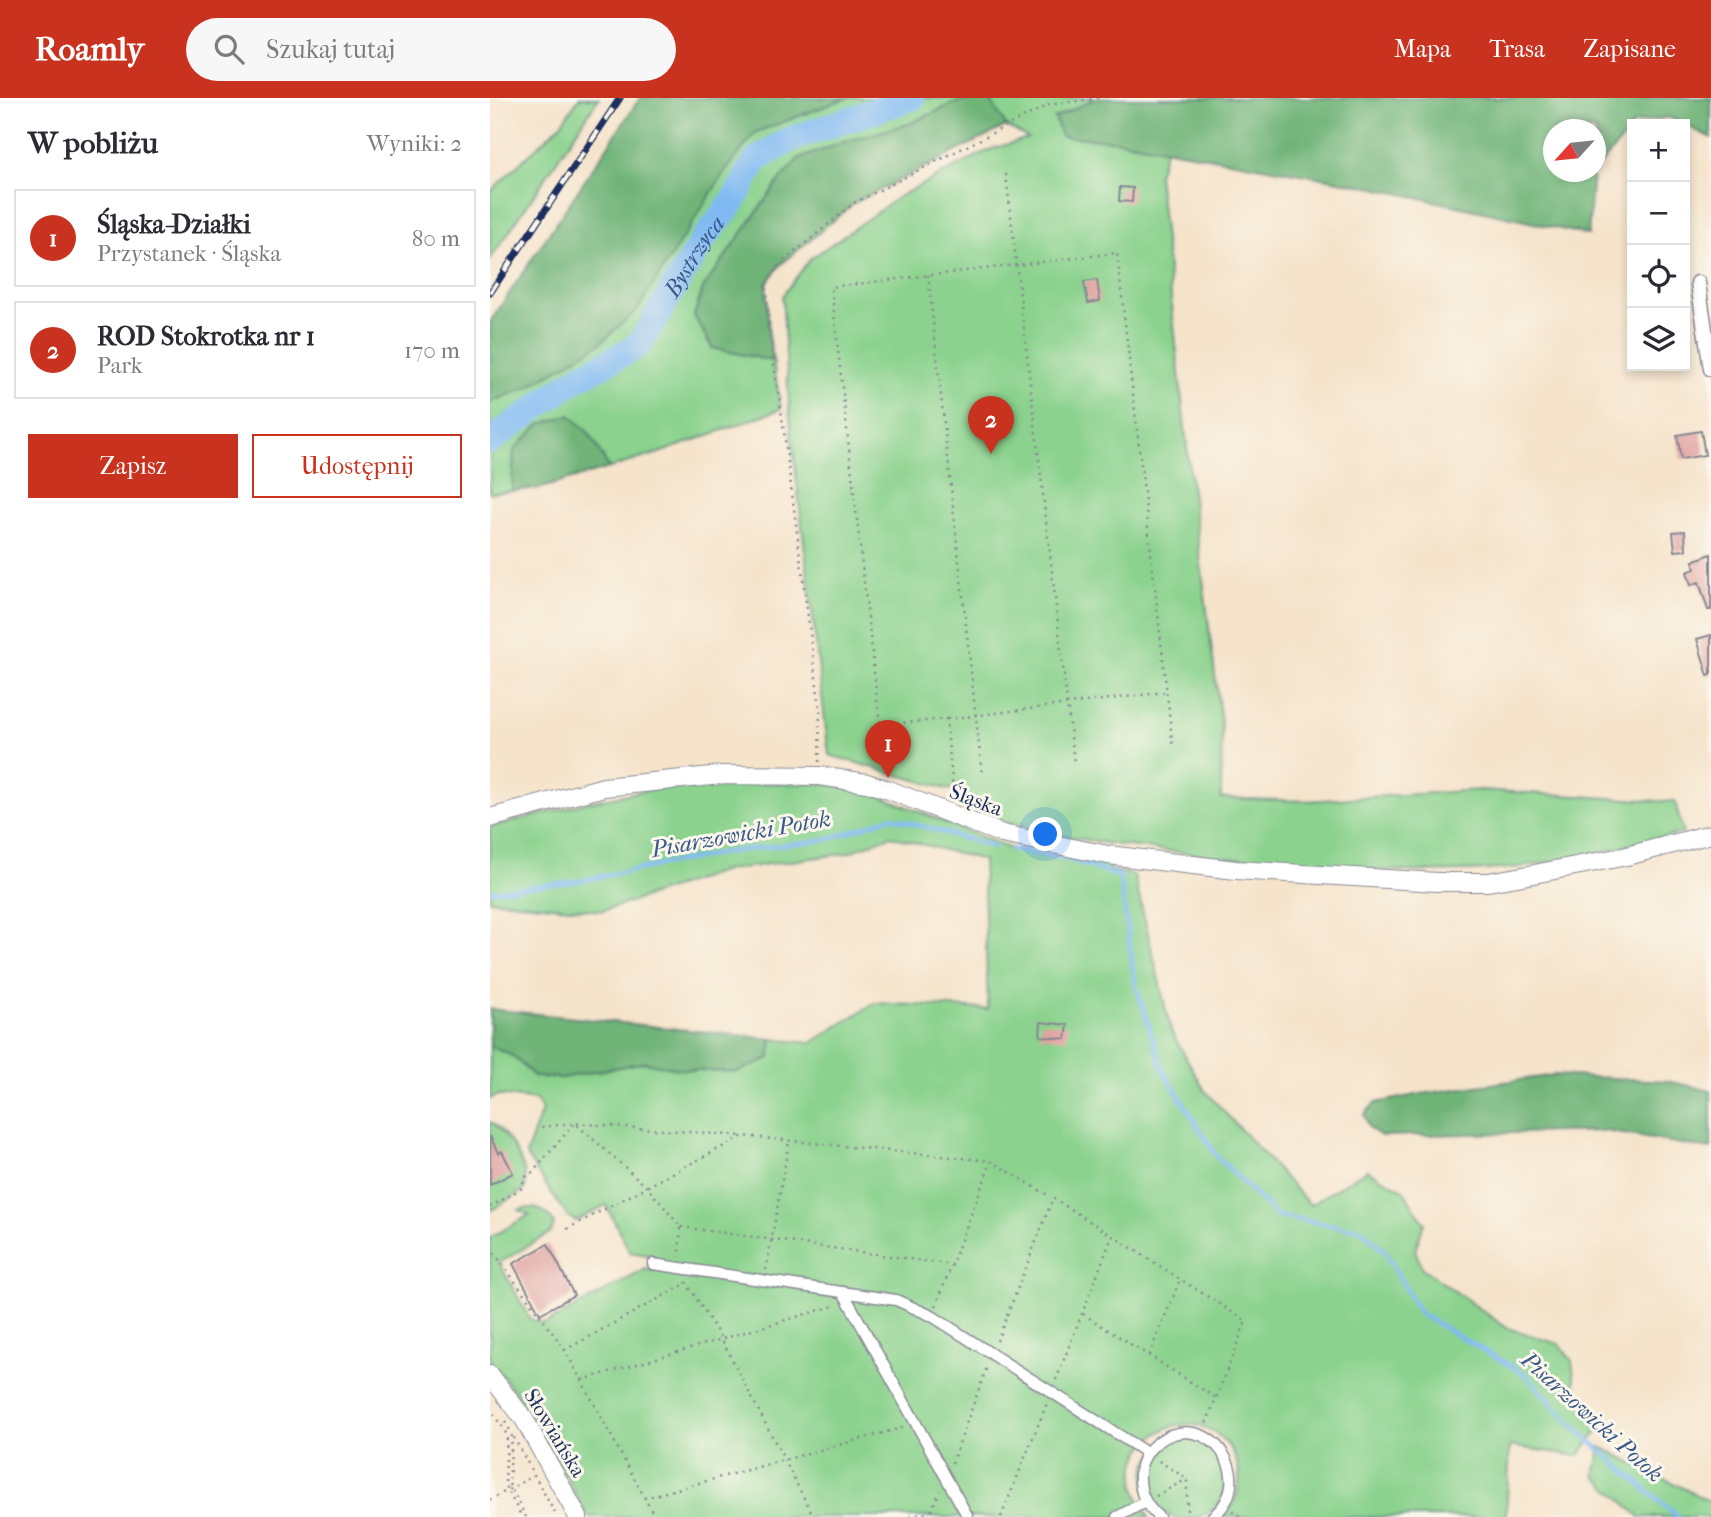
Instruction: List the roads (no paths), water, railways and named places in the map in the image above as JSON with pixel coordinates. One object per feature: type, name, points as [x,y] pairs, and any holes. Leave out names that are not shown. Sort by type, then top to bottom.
[{"type":"street","points":[[1698,283],[1711,369]]},
{"type":"street","name":"Śląska","points":[[490,818],[604,788],[721,775],[819,776],[867,783],[1002,834],[1108,855],[1236,870],[1424,882],[1488,882],[1627,856],[1711,834]]},
{"type":"street","points":[[653,1264],[764,1280],[846,1297],[896,1300],[932,1316],[1147,1453]]},
{"type":"street","points":[[846,1297],[968,1517]]},
{"type":"street","name":"Słowiańska","points":[[490,1375],[524,1419],[578,1517]]},
{"type":"street","points":[[1159,1517],[1145,1502],[1139,1486],[1140,1469],[1154,1445],[1174,1434],[1202,1435],[1214,1443],[1226,1457],[1232,1475],[1230,1493],[1221,1510],[1212,1517]]},
{"type":"street","points":[[1117,1517],[1145,1502]]},
{"type":"waterway","name":"Bystrzyca","points":[[490,441],[576,379],[639,345],[703,240],[733,202],[756,160],[791,139],[912,98]]},
{"type":"waterway","name":"Pisarzowicki Potok","points":[[490,891],[578,881],[728,852],[829,839],[891,817],[994,847]]},
{"type":"waterway","name":"Pisarzowicki Potok","points":[[1011,849],[1067,859],[1120,876],[1135,983],[1163,1070],[1217,1157],[1277,1216],[1362,1230],[1385,1252],[1420,1314],[1525,1374],[1575,1428],[1678,1517]]},
{"type":"railway","points":[[490,293],[620,98]]},
{"type":"place","name":"ROD Stokrotka nr 1","points":[[991,454]]},
{"type":"place","name":"Śląska-Działki","points":[[888,778]]}]
